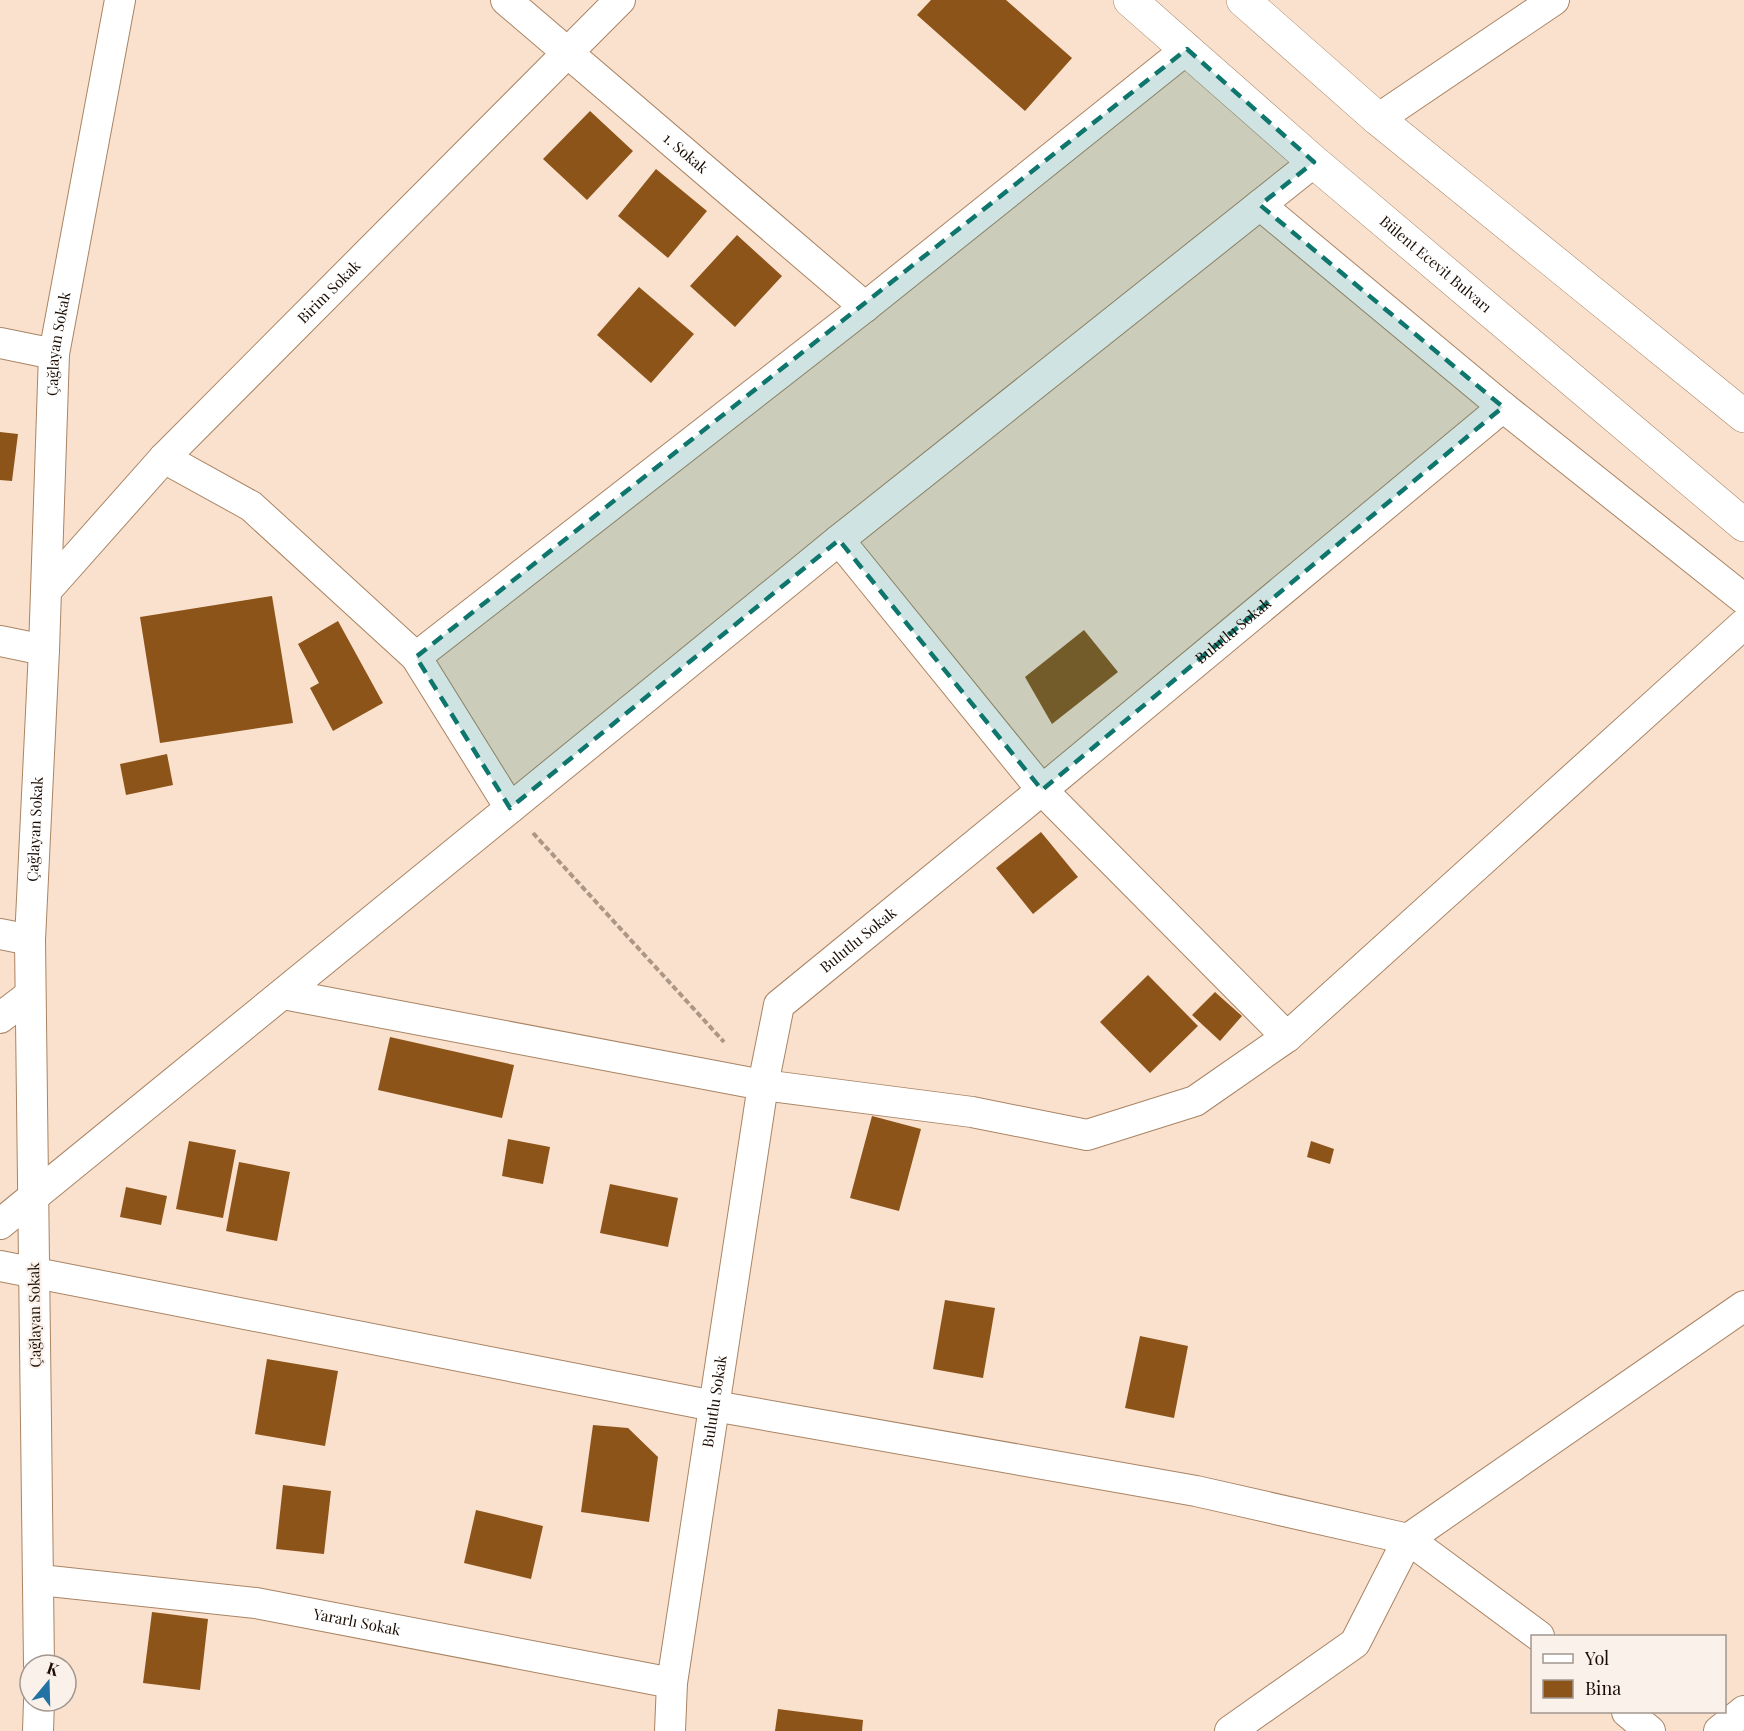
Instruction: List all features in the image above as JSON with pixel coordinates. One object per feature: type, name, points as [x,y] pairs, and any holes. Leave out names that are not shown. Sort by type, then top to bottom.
[{"type":"main road","name":"Bülent Ecevit Bulvarı","points":[[1130,0],[1314,162],[1744,525]]},
{"type":"main road","points":[[1243,0],[1378,119],[1744,416]]},
{"type":"street","name":"Çağlayan Sokak","points":[[39,1653],[30,940],[44,650],[54,354],[120,0]]},
{"type":"street","name":"1. Sokak","points":[[506,0],[865,308]]},
{"type":"street","name":"Birim Sokak","points":[[46,591],[164,458],[620,0]]},
{"type":"street","points":[[1378,119],[1554,0]]},
{"type":"street","points":[[416,657],[865,308],[1187,49]]},
{"type":"street","points":[[0,1224],[839,540],[1314,162]]},
{"type":"street","points":[[1260,205],[1503,407],[1744,599]]},
{"type":"street","points":[[0,343],[54,354]]},
{"type":"street","name":"Bulutlu Sokak","points":[[670,1731],[672,1683],[763,1085],[779,1005],[1503,407]]},
{"type":"street","points":[[164,458],[251,506],[416,657],[510,808]]},
{"type":"street","points":[[839,540],[1042,790],[1287,1037]]},
{"type":"street","points":[[283,994],[763,1085],[972,1112],[1087,1135],[1195,1101],[1287,1037],[1744,624]]},
{"type":"street","points":[[0,641],[44,650]]},
{"type":"street","points":[[0,934],[30,940]]},
{"type":"street","points":[[0,1018],[30,995]]},
{"type":"street","points":[[0,1266],[35,1275],[714,1406],[1196,1491],[1408,1539],[1538,1635]]},
{"type":"street","points":[[1230,1731],[1355,1643],[1408,1539],[1744,1306]]},
{"type":"street","name":"Yararlı Sokak","points":[[40,1580],[255,1603],[672,1683]]},
{"type":"street","points":[[1719,1731],[1744,1711]]},
{"type":"street","points":[[38,1731],[39,1713]]},
{"type":"street","points":[[1628,1713],[1650,1731]]},
{"type":"path","points":[[510,808],[763,1085]]},
{"type":"highlighted area","points":[[1187,49],[1314,162],[1260,205],[1503,407],[1042,790],[839,540],[510,808],[416,657]]},
{"type":"building","points":[[931,0],[1006,0],[1072,58],[1025,111],[917,15]]},
{"type":"building","points":[[590,111],[633,151],[587,200],[543,159]]},
{"type":"building","points":[[656,169],[707,211],[668,258],[618,216]]},
{"type":"building","points":[[737,235],[782,276],[735,327],[690,286]]},
{"type":"building","points":[[639,287],[694,334],[651,383],[597,335]]},
{"type":"building","points":[[0,432],[18,434],[12,481],[0,480]]},
{"type":"building","points":[[272,596],[293,723],[160,743],[140,617]]},
{"type":"building","points":[[338,621],[383,703],[333,731],[310,688],[319,683],[298,644]]},
{"type":"building","points":[[1084,630],[1118,672],[1052,724],[1025,677]]},
{"type":"building","points":[[167,754],[173,785],[126,795],[120,764]]},
{"type":"building","points":[[1041,832],[1078,877],[1033,914],[996,868]]},
{"type":"building","points":[[1148,975],[1198,1026],[1150,1073],[1100,1022]]},
{"type":"building","points":[[1215,992],[1242,1016],[1220,1041],[1192,1015]]},
{"type":"building","points":[[390,1037],[514,1065],[502,1118],[378,1090]]},
{"type":"building","points":[[872,1116],[921,1129],[899,1211],[850,1198]]},
{"type":"building","points":[[508,1139],[550,1147],[543,1184],[502,1176]]},
{"type":"building","points":[[189,1141],[236,1150],[223,1218],[176,1209]]},
{"type":"building","points":[[1311,1141],[1334,1149],[1330,1164],[1307,1157]]},
{"type":"building","points":[[239,1162],[290,1172],[277,1241],[226,1231]]},
{"type":"building","points":[[610,1184],[678,1198],[668,1247],[600,1233]]},
{"type":"building","points":[[126,1187],[167,1196],[161,1225],[120,1217]]},
{"type":"building","points":[[945,1300],[995,1308],[983,1378],[933,1369]]},
{"type":"building","points":[[1140,1336],[1188,1346],[1174,1418],[1125,1408]]},
{"type":"building","points":[[267,1359],[338,1371],[325,1446],[255,1434]]},
{"type":"building","points":[[593,1425],[628,1428],[658,1457],[649,1522],[581,1512]]},
{"type":"building","points":[[283,1485],[331,1491],[324,1554],[276,1549]]},
{"type":"building","points":[[476,1510],[543,1526],[531,1579],[464,1563]]},
{"type":"building","points":[[152,1612],[208,1619],[200,1690],[143,1683]]},
{"type":"building","points":[[778,1709],[863,1720],[862,1731],[775,1731]]}]
